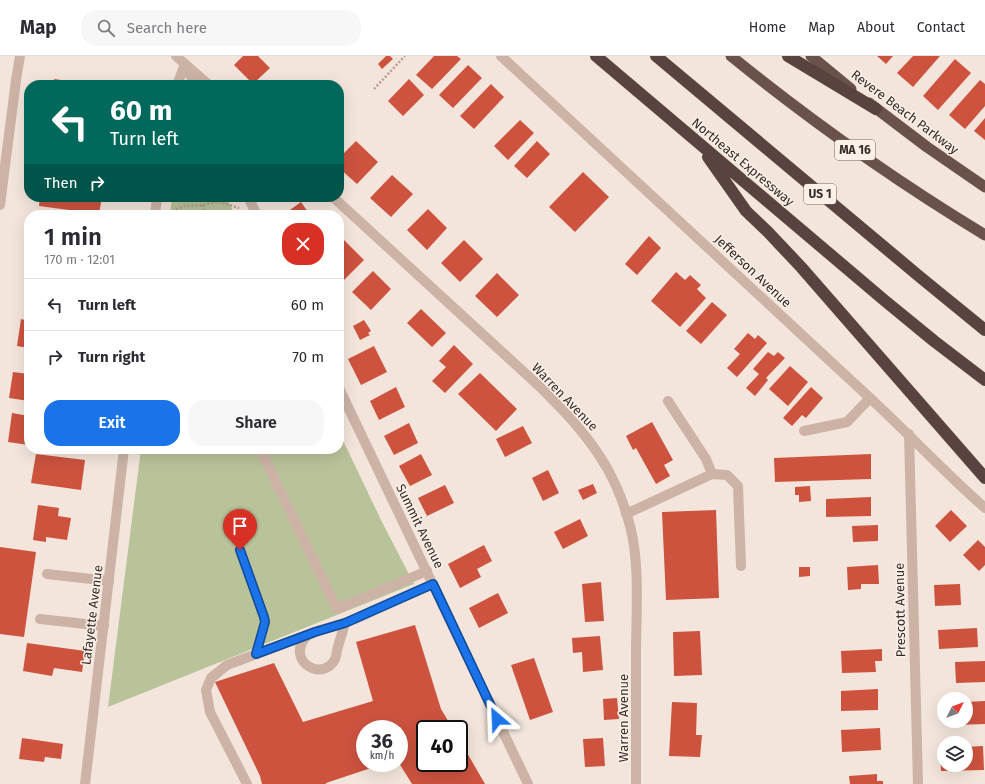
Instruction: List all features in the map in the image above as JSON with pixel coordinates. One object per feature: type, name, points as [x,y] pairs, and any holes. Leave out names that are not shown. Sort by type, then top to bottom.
[{"type":"highway","name":"Northeast Expressway","points":[[596,56],[946,351],[985,380]]},
{"type":"highway","name":"Northeast Expressway","points":[[656,56],[985,330]]},
{"type":"highway","name":"MA 16","points":[[731,56],[867,159],[985,234]]},
{"type":"highway","points":[[788,56],[876,109]]},
{"type":"highway","name":"Revere Beach Parkway","points":[[811,56],[876,109],[927,147],[985,187]]},
{"type":"highway","points":[[698,142],[746,211],[784,248],[985,478]]},
{"type":"street","points":[[0,205],[20,56]]},
{"type":"street","points":[[176,56],[203,80]]},
{"type":"street","name":"Jefferson Avenue","points":[[500,56],[909,434],[957,483],[985,508]]},
{"type":"street","points":[[179,80],[185,64]]},
{"type":"street","points":[[185,64],[193,80]]},
{"type":"street","name":"Warren Avenue","points":[[338,202],[539,386],[569,416],[588,439],[607,468],[626,514],[631,530],[636,560],[636,784]]},
{"type":"street","name":"Summit Avenue","points":[[344,398],[528,784]]},
{"type":"street","points":[[804,431],[847,422],[870,398]]},
{"type":"street","points":[[668,401],[706,459],[712,474]]},
{"type":"street","name":"Prescott Avenue","points":[[909,434],[918,784]]},
{"type":"street","name":"Lafayette Avenue","points":[[85,784],[123,454]]},
{"type":"street","points":[[262,454],[338,609],[427,571]]},
{"type":"street","points":[[626,514],[712,474],[727,475],[738,486],[741,566]]},
{"type":"street","points":[[236,536],[265,622],[256,654]]},
{"type":"street","points":[[47,574],[109,580]]},
{"type":"street","points":[[247,784],[210,712],[206,690],[211,678],[227,665],[309,634],[345,623],[433,584]]},
{"type":"street","points":[[40,619],[104,626]]},
{"type":"street","points":[[309,634],[304,638],[301,644],[300,656],[307,666],[318,670],[324,669],[334,662],[337,656],[337,648],[345,623]]},
{"type":"path","points":[[374,89],[405,56]]},
{"type":"path","points":[[175,210],[184,206],[203,205],[214,202]]},
{"type":"path","points":[[221,202],[242,210]]},
{"type":"path","points":[[203,205],[204,210]]},
{"type":"green space","points":[[171,202],[228,202],[232,210],[171,210]]},
{"type":"green space","points":[[344,442],[381,520],[414,584],[108,707],[140,454],[344,454]]},
{"type":"building","points":[[243,56],[258,56],[270,68],[257,80],[249,80],[234,65]]},
{"type":"building","points":[[386,56],[390,56],[393,59],[382,69],[378,64]]},
{"type":"building","points":[[434,56],[457,56],[461,59],[432,89],[416,75]]},
{"type":"building","points":[[877,56],[893,56],[886,64]]},
{"type":"building","points":[[913,56],[940,56],[913,87],[897,73]]},
{"type":"building","points":[[955,59],[971,73],[938,110],[923,96]]},
{"type":"building","points":[[468,65],[482,78],[453,108],[439,95]]},
{"type":"building","points":[[409,79],[424,95],[403,116],[388,101]]},
{"type":"building","points":[[980,80],[985,84],[985,106],[965,129],[949,115]]},
{"type":"building","points":[[491,84],[504,97],[474,129],[460,116]]},
{"type":"building","points":[[985,118],[985,140],[974,131]]},
{"type":"building","points":[[520,120],[534,133],[508,160],[494,146]]},
{"type":"building","points":[[356,141],[378,162],[357,184],[344,172],[344,153]]},
{"type":"building","points":[[537,141],[550,154],[527,178],[514,166]]},
{"type":"building","points":[[583,172],[609,197],[575,232],[549,207]]},
{"type":"building","points":[[392,175],[413,194],[391,217],[370,198]]},
{"type":"building","points":[[39,202],[101,202],[100,210],[69,210],[39,206]]},
{"type":"building","points":[[301,202],[307,210],[290,210]]},
{"type":"building","points":[[428,209],[447,228],[427,250],[407,230]]},
{"type":"building","points":[[649,236],[661,248],[637,275],[625,264]]},
{"type":"building","points":[[344,240],[364,260],[344,280]]},
{"type":"building","points":[[464,240],[483,259],[460,282],[441,263]]},
{"type":"building","points":[[373,271],[391,289],[371,310],[352,292]]},
{"type":"building","points":[[676,272],[685,280],[690,275],[701,285],[697,289],[706,298],[680,327],[651,301]]},
{"type":"building","points":[[497,273],[519,295],[497,317],[475,296]]},
{"type":"building","points":[[712,302],[727,315],[701,344],[686,331]]},
{"type":"building","points":[[421,309],[446,333],[432,347],[407,323]]},
{"type":"building","points":[[21,319],[24,320],[24,347],[17,346]]},
{"type":"building","points":[[364,320],[371,331],[368,333],[370,335],[360,340],[353,326]]},
{"type":"building","points":[[748,333],[755,339],[758,335],[767,343],[737,377],[727,368],[740,354],[734,349]]},
{"type":"building","points":[[454,345],[473,364],[445,393],[432,381],[446,367],[439,361]]},
{"type":"building","points":[[374,346],[387,372],[361,385],[348,359]]},
{"type":"building","points":[[768,352],[774,356],[778,352],[785,358],[766,378],[768,380],[755,396],[746,388],[759,374],[753,369]]},
{"type":"building","points":[[790,366],[808,382],[788,406],[769,389]]},
{"type":"building","points":[[13,372],[24,373],[24,400],[9,398]]},
{"type":"building","points":[[480,373],[517,409],[496,431],[458,394]]},
{"type":"building","points":[[396,387],[405,407],[379,420],[370,401]]},
{"type":"building","points":[[811,387],[823,398],[806,418],[802,415],[792,426],[783,418]]},
{"type":"building","points":[[12,413],[24,415],[24,444],[8,442]]},
{"type":"building","points":[[652,422],[673,460],[664,465],[670,476],[656,484],[636,448],[633,450],[626,436]]},
{"type":"building","points":[[409,423],[418,443],[394,455],[384,436]]},
{"type":"building","points":[[523,426],[532,443],[505,457],[496,439]]},
{"type":"building","points":[[36,454],[85,460],[81,490],[31,483]]},
{"type":"building","points":[[421,454],[432,475],[410,486],[399,466]]},
{"type":"building","points":[[871,454],[871,479],[775,482],[774,458]]},
{"type":"building","points":[[548,470],[559,493],[543,501],[532,478]]},
{"type":"building","points":[[593,484],[597,493],[583,500],[578,490]]},
{"type":"building","points":[[445,485],[454,503],[427,516],[418,498]]},
{"type":"building","points":[[810,486],[811,501],[799,502],[799,495],[795,495],[795,487]]},
{"type":"building","points":[[871,497],[871,516],[826,517],[826,499]]},
{"type":"building","points":[[38,505],[59,508],[58,516],[71,518],[67,540],[46,537],[46,542],[33,540]]},
{"type":"building","points":[[716,510],[719,598],[666,600],[662,512]]},
{"type":"building","points":[[951,510],[967,526],[950,542],[935,526]]},
{"type":"building","points":[[580,519],[588,536],[563,549],[554,532]]},
{"type":"building","points":[[878,525],[878,541],[853,542],[852,526]]},
{"type":"building","points":[[978,540],[985,547],[985,565],[979,571],[963,555]]},
{"type":"building","points":[[484,545],[492,561],[477,569],[481,577],[460,588],[448,564]]},
{"type":"building","points":[[0,547],[36,552],[24,637],[0,634]]},
{"type":"building","points":[[878,565],[879,584],[861,584],[861,589],[848,590],[847,567]]},
{"type":"building","points":[[799,567],[810,567],[810,576],[799,577]]},
{"type":"building","points":[[601,582],[604,621],[585,622],[582,584]]},
{"type":"building","points":[[960,584],[961,605],[935,606],[934,585]]},
{"type":"building","points":[[498,593],[508,613],[479,628],[469,608]]},
{"type":"building","points":[[415,625],[441,709],[448,720],[416,720],[416,772],[468,772],[468,755],[485,784],[412,784],[405,772],[408,772],[408,720],[356,720],[356,772],[359,772],[326,784],[262,784],[260,776],[215,682],[274,663],[303,722],[373,701],[356,642]]},
{"type":"building","points":[[977,628],[978,647],[939,649],[938,630]]},
{"type":"building","points":[[700,631],[702,675],[674,676],[673,632]]},
{"type":"building","points":[[600,636],[603,670],[583,672],[582,652],[573,653],[572,638]]},
{"type":"building","points":[[27,643],[85,651],[82,672],[54,668],[52,676],[23,671]]},
{"type":"building","points":[[882,649],[882,661],[875,661],[876,672],[842,673],[841,651]]},
{"type":"building","points":[[534,658],[553,712],[530,720],[511,665]]},
{"type":"building","points":[[985,661],[985,682],[956,683],[955,662]]},
{"type":"building","points":[[878,689],[878,710],[841,711],[841,691]]},
{"type":"building","points":[[617,698],[619,719],[604,720],[603,699]]},
{"type":"building","points":[[985,701],[985,724],[973,724],[973,702]]},
{"type":"building","points":[[672,702],[697,703],[696,735],[702,735],[700,757],[669,756]]},
{"type":"building","points":[[880,728],[881,750],[842,752],[841,730]]},
{"type":"building","points":[[22,738],[63,744],[61,759],[45,757],[44,762],[19,759]]},
{"type":"building","points":[[603,738],[605,766],[585,767],[583,739]]},
{"type":"building","points":[[983,746],[984,770],[973,770],[973,747]]},
{"type":"building","points":[[877,774],[877,781],[883,781],[883,784],[850,784],[849,776]]},
{"type":"route","points":[[240,550],[265,622],[256,654],[315,632],[345,623],[433,584],[497,719]]}]
